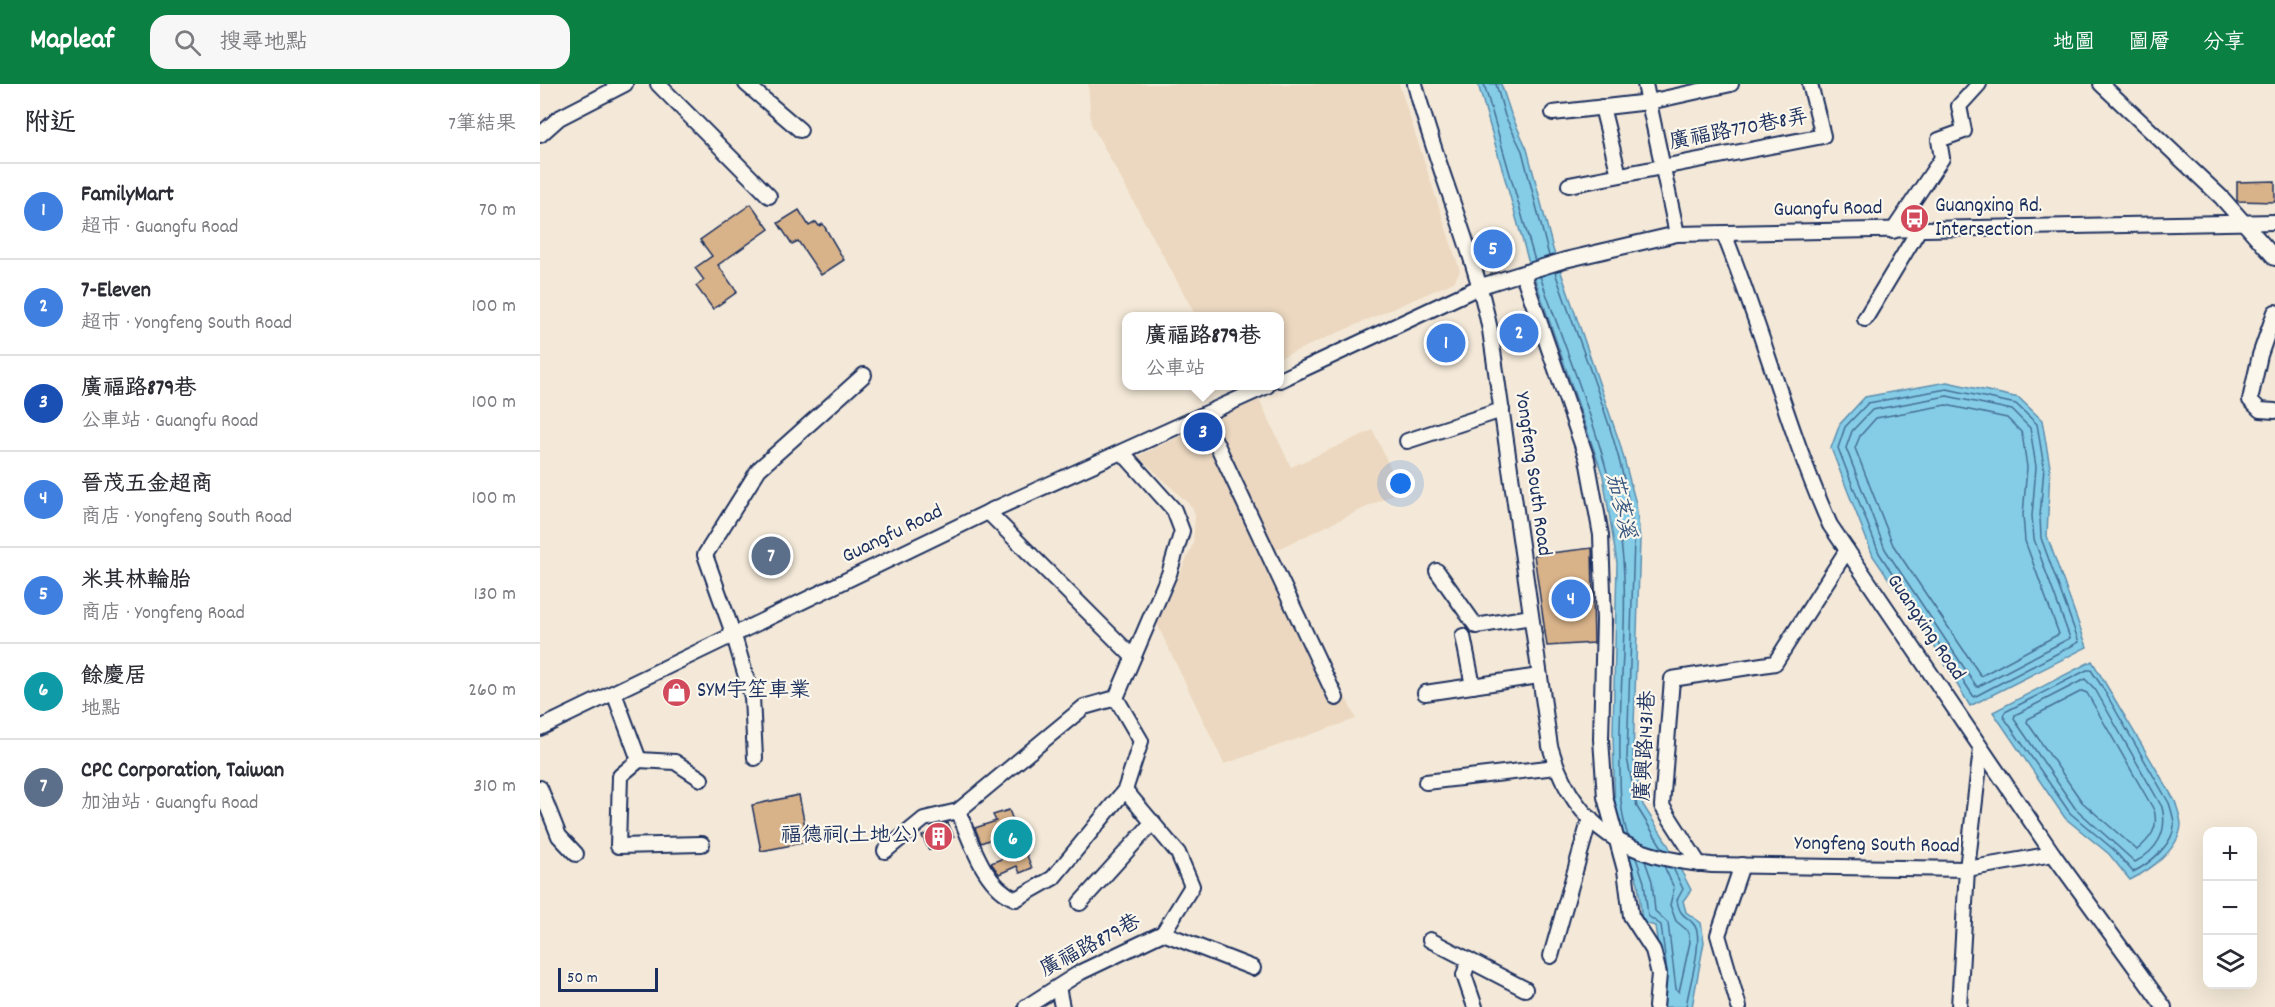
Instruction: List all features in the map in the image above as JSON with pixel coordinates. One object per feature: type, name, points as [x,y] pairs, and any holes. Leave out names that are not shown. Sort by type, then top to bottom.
[{"type":"street","points":[[540,135],[559,118],[625,84]]},
{"type":"street","points":[[658,84],[769,196]]},
{"type":"street","points":[[746,84],[800,130]]},
{"type":"street","name":"Yongfeng South Road","points":[[1415,84],[1426,129],[1481,286],[1503,410],[1546,728],[1556,767],[1597,828],[1632,849],[1699,864],[1967,869],[2053,854]]},
{"type":"street","points":[[1645,84],[1677,234]]},
{"type":"street","points":[[1553,113],[1649,102],[1731,84]]},
{"type":"street","name":"廣福路770巷8弄","points":[[1569,185],[1823,136],[1810,84]]},
{"type":"street","points":[[1893,231],[1942,158],[1939,140],[1964,131],[1959,106],[1979,84]]},
{"type":"street","points":[[2102,84],[2222,198],[2275,258]]},
{"type":"street","points":[[1602,108],[1619,175]]},
{"type":"street","name":"Guangfu Road","points":[[1526,273],[1565,260],[1677,234],[1918,231],[2275,222]]},
{"type":"street","points":[[1865,319],[1918,231]]},
{"type":"street","name":"Guangxing Road","points":[[1724,234],[1750,301],[1810,480],[1830,525],[2053,854],[2164,1007]]},
{"type":"street","points":[[1284,378],[1481,286],[1526,273],[1587,459],[1601,535],[1604,621],[1601,739],[1605,797],[1625,870],[1632,916],[1653,950],[1659,974],[1656,1007]]},
{"type":"street","points":[[2275,312],[2260,355],[2250,400],[2260,410],[2275,411]]},
{"type":"street","points":[[755,758],[752,697],[734,636],[705,555],[759,469],[864,375]]},
{"type":"street","name":"Guangfu Road","points":[[540,728],[988,512],[1258,390]]},
{"type":"street","points":[[1407,441],[1503,410]]},
{"type":"street","points":[[1203,415],[1336,698]]},
{"type":"street","points":[[1116,698],[1169,574],[1182,531],[1174,510],[1122,452]]},
{"type":"street","points":[[988,512],[1133,657]]},
{"type":"street","name":"廣興路1431巷","points":[[1699,864],[1662,806],[1671,679],[1775,663],[1847,550]]},
{"type":"street","points":[[1437,571],[1476,626],[1531,617]]},
{"type":"street","points":[[1463,636],[1473,686]]},
{"type":"street","points":[[1425,693],[1539,676]]},
{"type":"street","points":[[614,693],[639,760]]},
{"type":"street","points":[[958,811],[993,882],[1008,896],[1016,898],[1032,892],[1053,878],[1125,790],[1141,741],[1116,698]]},
{"type":"street","points":[[885,851],[924,819],[958,811],[1084,707],[1116,698]]},
{"type":"street","points":[[1959,1007],[1967,869],[1981,749]]},
{"type":"street","points":[[701,779],[675,762],[639,760],[620,776],[618,846],[702,844]]},
{"type":"street","points":[[1426,782],[1556,767]]},
{"type":"street","points":[[540,788],[559,836],[576,854]]},
{"type":"street","name":"廣福路879巷","points":[[1026,1007],[1081,972],[1162,933],[1192,886],[1178,853],[1125,790]]},
{"type":"street","points":[[1551,956],[1590,818]]},
{"type":"street","points":[[1080,903],[1153,822]]},
{"type":"street","points":[[1739,1007],[1718,935],[1742,865]]},
{"type":"street","points":[[1162,933],[1253,968]]},
{"type":"street","points":[[1430,940],[1525,989]]},
{"type":"street","points":[[1469,960],[1464,975],[1475,1007]]},
{"type":"street","points":[[1058,987],[1062,1007]]},
{"type":"shaded area","points":[[1088,84],[1399,84],[1460,271],[1454,282],[1284,356],[1284,312],[1194,312],[1091,124]]},
{"type":"shaded area","points":[[1259,399],[1291,467],[1373,430],[1401,491],[1276,550],[1356,719],[1224,764],[1157,624],[1193,544],[1195,516],[1192,507],[1138,456]]},
{"type":"water","name":"茄苳溪","points":[[1478,84],[1501,84],[1511,114],[1527,149],[1553,249],[1620,444],[1636,504],[1640,539],[1633,757],[1643,805],[1666,841],[1691,890],[1683,901],[1686,912],[1701,923],[1704,942],[1692,1007],[1659,1007],[1660,959],[1655,926],[1642,922],[1638,883],[1615,817],[1613,732],[1617,563],[1603,476],[1527,256]]},
{"type":"water","points":[[1947,382],[2019,398],[2042,420],[2050,467],[2047,536],[2087,647],[1970,706],[1933,644],[1873,556],[1831,448],[1840,424],[1865,397]]},
{"type":"water","points":[[2092,661],[2175,801],[2180,819],[2179,834],[2169,851],[2146,871],[2130,880],[2109,854],[2065,818],[1993,712]]},
{"type":"building","points":[[2275,181],[2275,202],[2237,201],[2237,182]]},
{"type":"building","points":[[751,204],[769,229],[718,265],[737,292],[713,309],[696,286],[704,280],[695,268],[712,256],[700,240]]},
{"type":"building","points":[[799,210],[809,226],[816,222],[819,226],[823,224],[844,260],[821,275],[798,241],[792,244],[778,223]]},
{"type":"building","points":[[1592,548],[1594,643],[1547,646],[1534,555]]},
{"type":"building","points":[[799,795],[808,842],[761,851],[752,805]]},
{"type":"building","points":[[1009,810],[1032,868],[1020,873],[1017,866],[999,874],[991,863],[1011,855],[1004,834],[981,843],[975,828],[996,821],[993,815]]},
{"type":"building","name":"福德祠(土地公)","points":[[948,823],[954,837],[929,850],[922,836]]},
{"type":"place","name":"Guangxing Rd. Intersection","points":[[1914,219]]},
{"type":"place","name":"米其林輪胎","points":[[1493,249]]},
{"type":"place","name":"7-Eleven","points":[[1519,333]]},
{"type":"place","name":"FamilyMart","points":[[1446,343]]},
{"type":"place","name":"廣福路879巷","points":[[1203,432]]},
{"type":"place","name":"CPC Corporation, Taiwan","points":[[771,556]]},
{"type":"place","name":"晉茂五金超商","points":[[1571,599]]},
{"type":"place","name":"SYM宇笙車業","points":[[676,692]]},
{"type":"place","name":"福德祠(土地公)","points":[[938,837]]},
{"type":"place","name":"餘慶居","points":[[1013,839]]}]
